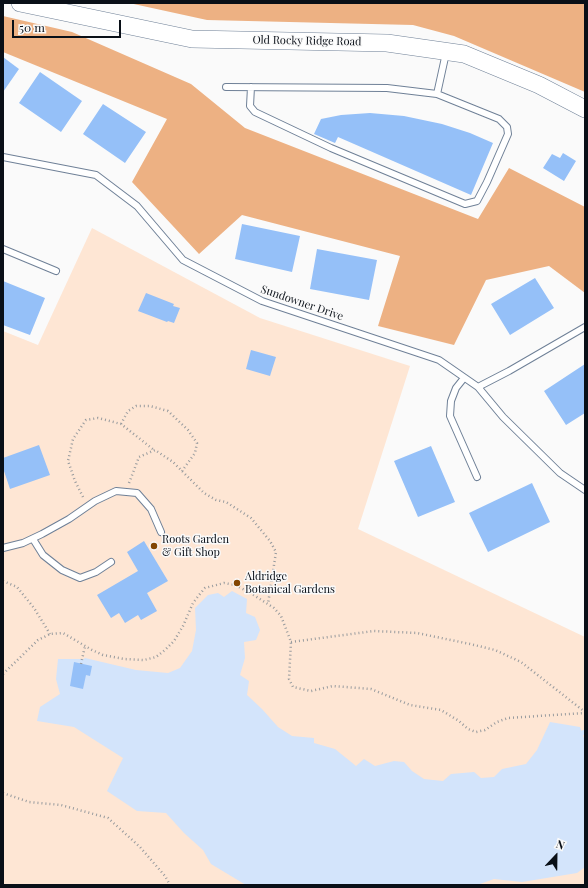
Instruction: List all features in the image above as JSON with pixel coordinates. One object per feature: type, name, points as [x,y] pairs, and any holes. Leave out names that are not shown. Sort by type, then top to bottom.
[{"type":"street","name":"Old Rocky Ridge Road","points":[[20,3],[192,39],[387,43],[464,54],[526,79],[585,109]]},
{"type":"lane","points":[[437,94],[446,52]]},
{"type":"lane","points":[[226,87],[251,87],[387,88],[437,94],[499,119],[507,127],[508,134],[477,201],[465,204],[331,148],[255,112],[250,106],[251,87]]},
{"type":"lane","name":"Sundowner Drive","points":[[3,158],[96,175],[137,206],[183,260],[262,301],[439,360],[478,387],[503,416],[560,473],[585,490]]},
{"type":"lane","points":[[3,249],[56,271]]},
{"type":"lane","points":[[478,387],[509,371],[585,327]]},
{"type":"lane","points":[[464,378],[456,388],[451,401],[450,416],[477,477]]},
{"type":"lane","points":[[3,548],[33,539],[69,519],[95,501],[116,492],[137,493],[151,509],[161,532]]},
{"type":"lane","points":[[33,539],[43,555],[62,570],[80,578],[96,572],[112,562]]},
{"type":"path","points":[[121,424],[128,411],[136,406],[150,406],[168,411],[188,430],[197,443],[196,453],[182,470]]},
{"type":"path","points":[[88,506],[75,481],[68,461],[73,439],[86,420],[98,418],[121,424],[173,462],[204,493],[216,500],[226,502],[251,518],[270,541],[276,552],[268,604]]},
{"type":"path","points":[[125,492],[140,457],[155,450]]},
{"type":"path","points":[[3,581],[17,587],[34,608],[50,634]]},
{"type":"path","points":[[3,674],[38,640],[50,634],[63,633],[103,655],[124,659],[144,660],[156,657],[174,641],[183,626],[193,603],[205,588],[224,583],[235,585],[268,604],[281,616],[291,642],[289,679],[293,687],[311,691],[333,686],[371,689],[410,705],[441,710],[459,721],[468,729],[476,732],[485,730],[497,722],[508,718],[585,713]]},
{"type":"path","points":[[291,642],[374,631],[417,633],[495,650],[521,662],[585,713]]},
{"type":"path","points":[[81,664],[85,646]]},
{"type":"path","points":[[3,793],[29,802],[61,806],[108,818],[140,847],[165,876],[170,885]]},
{"type":"shaded area","points":[[129,3],[585,3],[585,92],[454,36],[413,25],[207,20]]},
{"type":"shaded area","points":[[3,16],[72,32],[191,84],[245,128],[478,219],[509,168],[585,207],[585,293],[549,266],[486,280],[454,345],[378,326],[400,256],[242,215],[199,254],[132,182],[167,119],[3,52]]},
{"type":"shaded area","name":"Aldridge Botanical Gardens","points":[[92,228],[260,318],[410,366],[358,529],[585,637],[585,885],[3,885],[3,331],[38,345]]},
{"type":"water","points":[[232,591],[247,599],[246,613],[255,617],[260,630],[256,640],[244,642],[245,658],[240,675],[249,681],[247,695],[278,727],[292,736],[314,738],[314,743],[335,749],[356,766],[364,759],[375,766],[394,761],[404,762],[412,771],[424,779],[443,781],[451,774],[474,772],[481,778],[494,777],[502,769],[526,764],[537,750],[550,722],[580,727],[585,741],[585,867],[577,873],[522,882],[494,879],[480,884],[246,885],[211,864],[203,850],[184,833],[166,813],[137,811],[107,791],[123,758],[74,727],[37,721],[40,707],[60,694],[56,679],[58,659],[85,658],[136,670],[168,673],[180,668],[192,651],[196,630],[195,608],[208,595],[218,593],[224,597]]},
{"type":"building","points":[[3,57],[19,69],[3,92]]},
{"type":"building","points":[[40,72],[82,101],[61,132],[19,103]]},
{"type":"building","points":[[103,104],[146,132],[125,163],[83,134]]},
{"type":"building","points":[[370,113],[404,116],[442,124],[470,133],[493,143],[471,195],[338,137],[335,143],[314,134],[321,119],[341,115]]},
{"type":"building","points":[[563,153],[576,161],[564,181],[543,168],[552,154],[560,158]]},
{"type":"building","points":[[242,224],[300,236],[292,272],[235,259]]},
{"type":"building","points":[[317,249],[377,260],[369,300],[310,289]]},
{"type":"building","points":[[535,278],[554,308],[510,335],[491,304]]},
{"type":"building","points":[[3,281],[45,298],[30,335],[3,325]]},
{"type":"building","points":[[146,293],[174,304],[173,306],[180,308],[174,323],[167,322],[138,311]]},
{"type":"building","points":[[251,350],[276,357],[270,376],[246,369]]},
{"type":"building","points":[[585,364],[585,413],[566,425],[544,391]]},
{"type":"building","points":[[39,445],[50,475],[10,489],[3,468],[3,458]]},
{"type":"building","points":[[431,446],[455,502],[418,517],[394,461]]},
{"type":"building","points":[[532,483],[550,522],[488,552],[469,513]]},
{"type":"building","points":[[144,541],[168,581],[147,593],[157,611],[141,620],[138,615],[125,623],[119,613],[111,618],[97,595],[138,571],[127,552]]},
{"type":"building","points":[[74,662],[92,666],[90,676],[86,675],[83,689],[70,686]]},
{"type":"place","name":"Roots Garden & Gift Shop","points":[[154,546]]},
{"type":"place","name":"Aldridge Botanical Gardens","points":[[237,583]]}]
